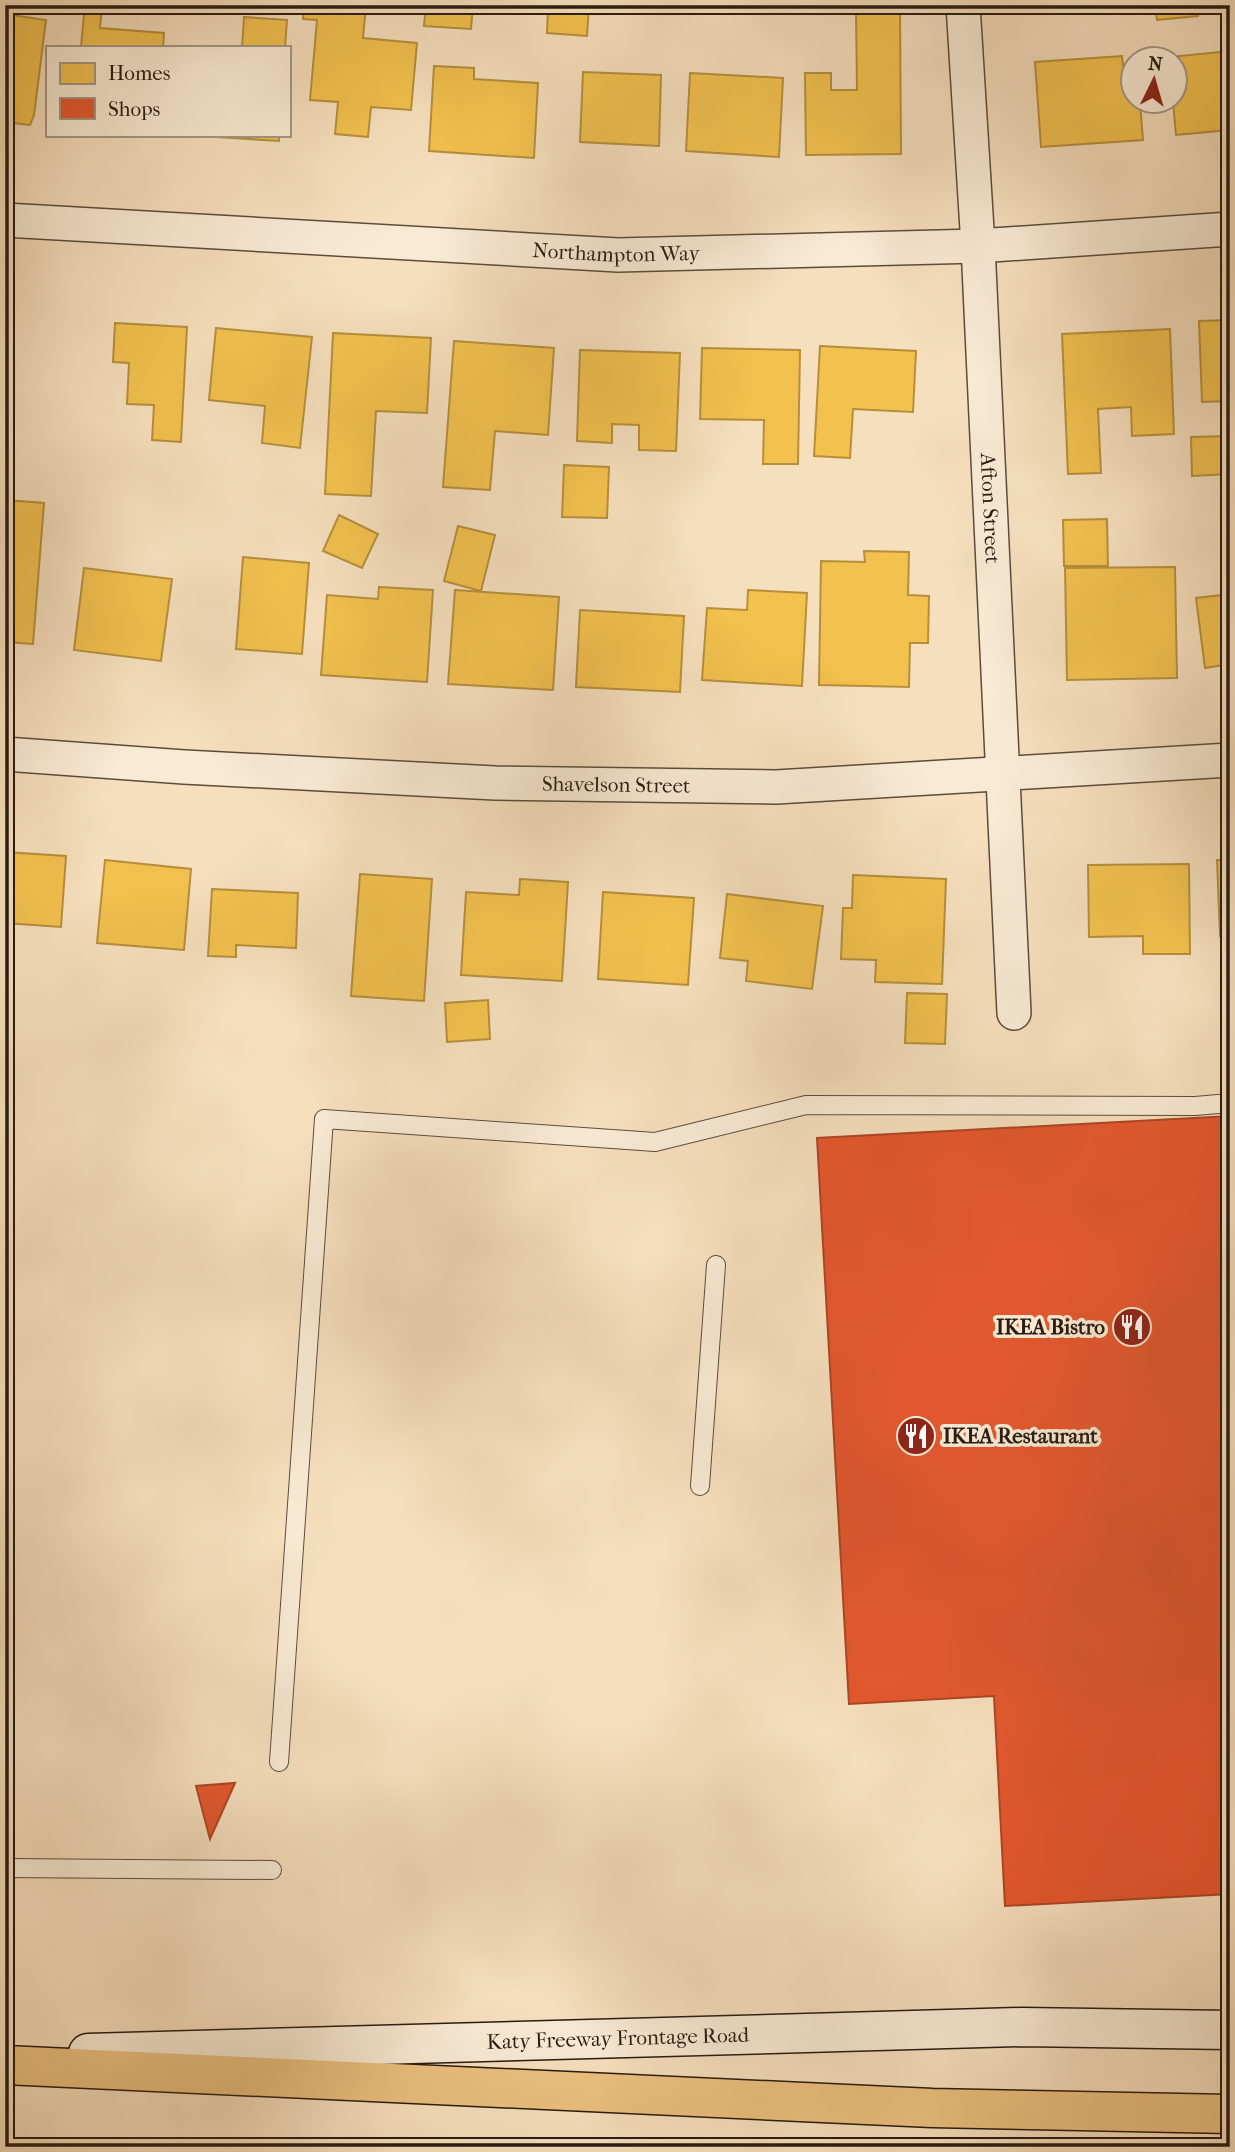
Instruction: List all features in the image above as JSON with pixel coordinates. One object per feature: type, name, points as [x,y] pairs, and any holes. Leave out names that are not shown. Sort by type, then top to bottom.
[{"type":"highway","points":[[5,2065],[932,2108],[1230,2114]]},
{"type":"main road","name":"Katy Freeway Frontage Road","points":[[5,2056],[1022,2027],[1230,2030]]},
{"type":"street","name":"Afton Street","points":[[962,5],[978,246],[1014,1013]]},
{"type":"street","name":"Northampton Way","points":[[5,220],[618,255],[978,246],[1230,229]]},
{"type":"street","name":"Shavelson Street","points":[[5,754],[184,767],[495,783],[776,787],[1230,760]]},
{"type":"lane","points":[[279,1762],[324,1119],[655,1142],[806,1105],[1195,1106],[1230,1103]]},
{"type":"lane","points":[[700,1486],[716,1265]]},
{"type":"lane","points":[[5,1868],[272,1870]]},
{"type":"building: Homes","points":[[57,5],[102,5],[100,28],[164,33],[163,46],[81,46],[84,14],[57,11]]},
{"type":"building: Homes","points":[[181,5],[219,5],[219,9]]},
{"type":"building: Homes","points":[[304,5],[366,5],[363,38],[417,43],[411,110],[371,107],[368,137],[335,134],[338,102],[310,100],[317,20],[303,19]]},
{"type":"building: Homes","points":[[426,5],[473,5],[471,29],[424,26]]},
{"type":"building: Homes","points":[[548,5],[589,5],[587,36],[547,33]]},
{"type":"building: Homes","points":[[1155,5],[1197,5],[1198,16],[1157,20]]},
{"type":"building: Homes","points":[[856,12],[900,12],[901,154],[806,155],[805,73],[831,73],[831,90],[857,90]]},
{"type":"building: Homes","points":[[5,14],[46,20],[34,115],[30,125],[5,122]]},
{"type":"building: Homes","points":[[244,17],[287,20],[285,46],[242,46]]},
{"type":"building: Homes","points":[[1230,51],[1230,130],[1176,135],[1174,116],[1190,116],[1190,55]]},
{"type":"building: Homes","points":[[1120,56],[1120,116],[1141,116],[1143,140],[1041,147],[1035,62]]},
{"type":"building: Homes","points":[[434,66],[474,68],[474,79],[538,83],[534,158],[429,151]]},
{"type":"building: Homes","points":[[583,72],[661,75],[659,146],[580,142]]},
{"type":"building: Homes","points":[[690,73],[783,78],[779,157],[686,151]]},
{"type":"building: Homes","points":[[200,136],[279,136],[279,141]]},
{"type":"building: Homes","points":[[1230,320],[1230,401],[1202,402],[1199,321]]},
{"type":"building: Homes","points":[[115,323],[187,327],[181,442],[152,440],[154,405],[127,404],[129,363],[113,362]]},
{"type":"building: Homes","points":[[216,328],[312,337],[300,448],[262,443],[265,406],[209,400]]},
{"type":"building: Homes","points":[[1170,329],[1174,434],[1132,436],[1131,407],[1098,409],[1101,473],[1068,474],[1062,334]]},
{"type":"building: Homes","points":[[333,333],[431,338],[427,413],[376,411],[371,496],[325,494]]},
{"type":"building: Homes","points":[[454,341],[554,348],[548,435],[495,431],[490,490],[443,487]]},
{"type":"building: Homes","points":[[820,346],[916,351],[913,412],[853,409],[850,458],[814,456]]},
{"type":"building: Homes","points":[[702,348],[800,350],[798,464],[763,464],[764,420],[700,419]]},
{"type":"building: Homes","points":[[580,350],[680,353],[676,451],[639,450],[639,425],[612,424],[612,443],[577,441]]},
{"type":"building: Homes","points":[[1230,436],[1230,474],[1192,476],[1191,437]]},
{"type":"building: Homes","points":[[564,465],[609,467],[607,518],[562,517]]},
{"type":"building: Homes","points":[[5,500],[44,503],[33,644],[5,642]]},
{"type":"building: Homes","points":[[339,515],[378,534],[362,568],[323,551]]},
{"type":"building: Homes","points":[[1107,519],[1108,566],[1064,566],[1063,520]]},
{"type":"building: Homes","points":[[458,526],[495,535],[481,591],[444,581]]},
{"type":"building: Homes","points":[[864,551],[909,552],[908,595],[929,596],[928,643],[910,643],[909,687],[819,685],[821,561],[865,562]]},
{"type":"building: Homes","points":[[243,557],[309,563],[302,654],[236,649]]},
{"type":"building: Homes","points":[[1175,567],[1177,678],[1067,680],[1065,568]]},
{"type":"building: Homes","points":[[84,568],[172,579],[161,661],[74,650]]},
{"type":"building: Homes","points":[[379,587],[433,590],[427,682],[321,675],[327,595],[378,599]]},
{"type":"building: Homes","points":[[455,590],[559,597],[553,690],[448,684]]},
{"type":"building: Homes","points":[[748,590],[807,593],[802,686],[702,680],[707,608],[747,610]]},
{"type":"building: Homes","points":[[1230,594],[1230,664],[1205,668],[1196,598]]},
{"type":"building: Homes","points":[[580,610],[684,616],[680,692],[576,687]]},
{"type":"building: Homes","points":[[5,852],[66,856],[61,927],[5,923]]},
{"type":"building: Homes","points":[[105,860],[191,869],[184,950],[97,943]]},
{"type":"building: Homes","points":[[1217,860],[1230,860],[1230,936],[1220,936]]},
{"type":"building: Homes","points":[[1189,864],[1190,954],[1143,954],[1143,936],[1089,937],[1088,865]]},
{"type":"building: Homes","points":[[360,874],[432,879],[424,1001],[351,996]]},
{"type":"building: Homes","points":[[853,875],[946,879],[942,984],[875,982],[876,960],[841,959],[843,908],[852,908]]},
{"type":"building: Homes","points":[[520,879],[568,882],[562,981],[461,975],[466,892],[519,895]]},
{"type":"building: Homes","points":[[212,889],[298,893],[296,948],[236,945],[236,957],[208,956]]},
{"type":"building: Homes","points":[[603,892],[694,898],[688,985],[598,979]]},
{"type":"building: Homes","points":[[727,894],[823,906],[812,989],[746,981],[748,961],[720,958]]},
{"type":"building: Homes","points":[[907,993],[947,994],[945,1044],[905,1043]]},
{"type":"building: Homes","points":[[488,1000],[490,1039],[447,1042],[445,1003]]},
{"type":"building: Shops","points":[[1230,1116],[1230,1894],[1005,1906],[994,1696],[849,1704],[817,1138]]},
{"type":"building: Shops","points":[[235,1783],[210,1839],[196,1786]]},
{"type":"place","name":"IKEA Bistro","points":[[1132,1327]]},
{"type":"place","name":"IKEA Restaurant","points":[[916,1436]]}]
